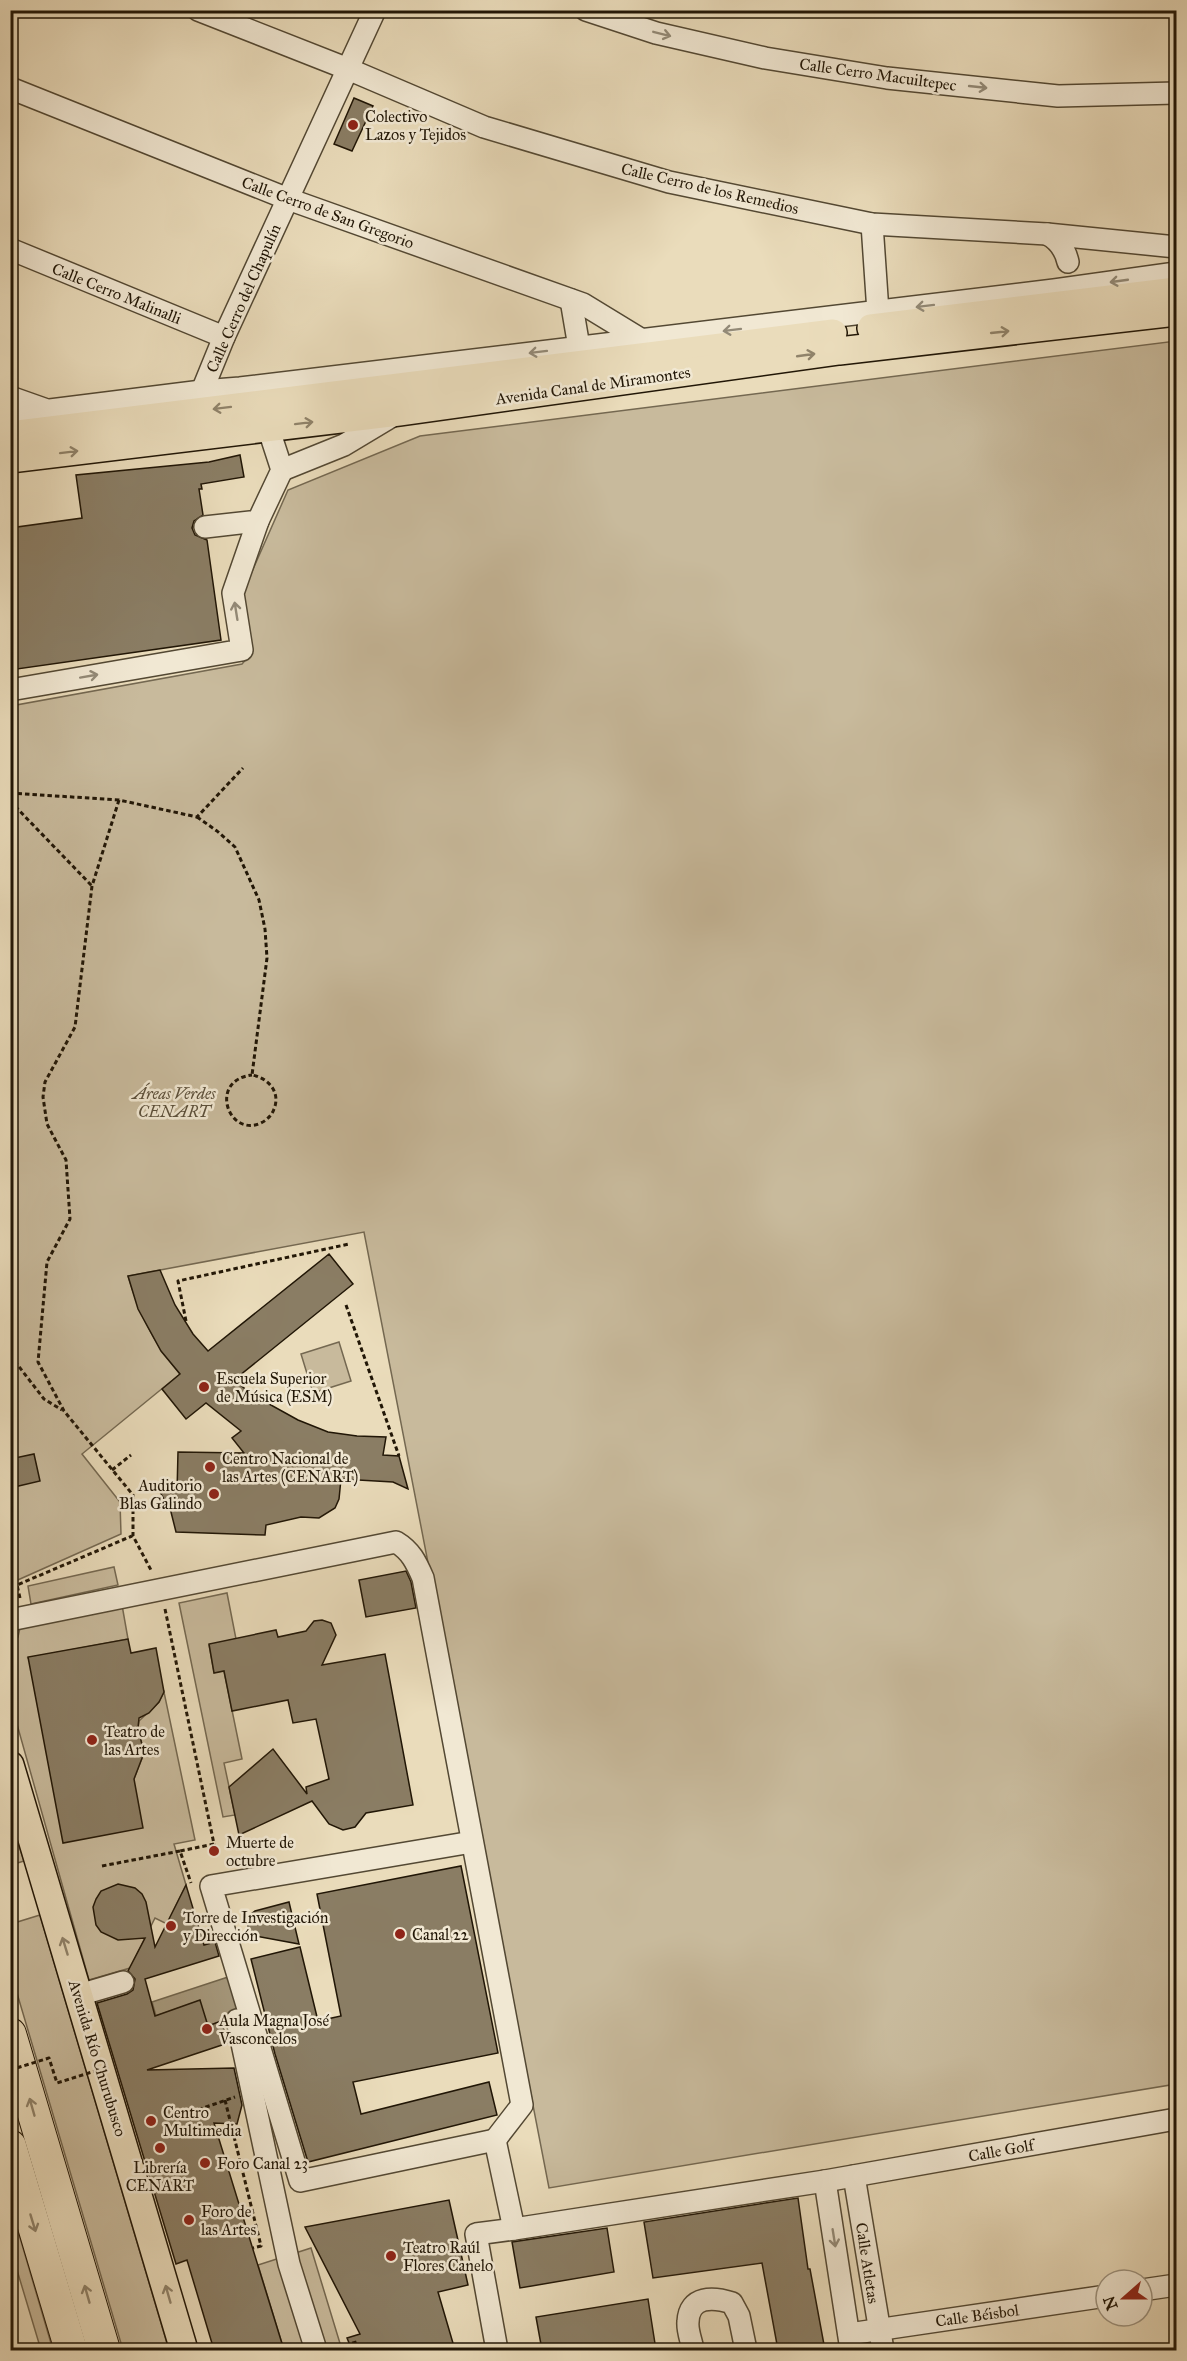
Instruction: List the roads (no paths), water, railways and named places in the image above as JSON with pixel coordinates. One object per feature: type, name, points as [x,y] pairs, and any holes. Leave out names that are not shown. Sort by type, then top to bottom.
[{"type":"highway","points":[[10,2034],[104,2350]]},
{"type":"highway","points":[[10,2146],[72,2350]]},
{"type":"main road","name":"Avenida Canal de Miramontes","points":[[44,421],[314,396],[1176,279]]},
{"type":"main road","name":"Avenida Canal de Miramontes","points":[[10,459],[399,412],[839,351],[1176,312]]},
{"type":"main road","points":[[240,388],[273,394],[314,396]]},
{"type":"main road","points":[[10,435],[44,421]]},
{"type":"main road","name":"Avenida Río Churubusco","points":[[10,1765],[184,2350]]},
{"type":"street","name":"Calle Cerro de los Remedios","points":[[198,10],[484,126],[669,182],[872,224],[1047,234],[1176,247]]},
{"type":"street","name":"Calle Cerro del Chapulín","points":[[202,391],[224,337],[375,10]]},
{"type":"street","name":"Calle Cerro Macuiltepec","points":[[586,10],[656,33],[765,58],[887,78],[1058,96],[1176,93]]},
{"type":"street","name":"Calle Cerro de San Gregorio","points":[[10,88],[288,199],[584,304],[642,340]]},
{"type":"street","points":[[872,224],[878,312]]},
{"type":"street","points":[[1176,227],[1176,279]]},
{"type":"street","points":[[1047,234],[1063,248],[1068,262]]},
{"type":"street","name":"Calle Cerro Malinalli","points":[[10,249],[224,337]]},
{"type":"street","name":"Avenida Canal de Miramontes","points":[[10,415],[44,421],[202,391],[1176,279]]},
{"type":"street","points":[[571,300],[579,347]]},
{"type":"street","points":[[10,397],[44,421]]},
{"type":"street","points":[[10,690],[60,672],[242,650],[233,593],[258,521],[282,470],[345,445],[399,412]]},
{"type":"street","points":[[268,427],[282,470]]},
{"type":"street","points":[[205,527],[258,521]]},
{"type":"street","points":[[18,1618],[396,1542],[407,1549],[415,1559],[423,1578],[522,2105],[495,2140],[300,2181],[211,1886],[472,1842]]},
{"type":"street","points":[[79,1995],[123,1982]]},
{"type":"street","points":[[237,2020],[290,2264],[316,2350]]},
{"type":"street","name":"Calle Golf","points":[[497,2350],[476,2234],[825,2181],[1176,2119]]},
{"type":"street","points":[[495,2140],[514,2229]]},
{"type":"street","name":"Calle Atletas","points":[[854,2176],[883,2350]]},
{"type":"street","name":"Calle Atletas","points":[[825,2181],[850,2342]]},
{"type":"street","points":[[1154,2288],[1176,2285]]},
{"type":"street","name":"Calle Béisbol","points":[[850,2342],[879,2329],[1094,2298]]},
{"type":"street","points":[[693,2350],[687,2321],[693,2307],[703,2299],[711,2299],[732,2303],[739,2316],[746,2350]]},
{"type":"place","name":"Colectivo Lazos y Tejidos","points":[[353,125]]},
{"type":"place","name":"Escuela Superior de Música (ESM)","points":[[204,1387]]},
{"type":"place","name":"Centro Nacional de las Artes (CENART)","points":[[210,1467]]},
{"type":"place","name":"Auditorio Blas Galindo","points":[[214,1494]]},
{"type":"place","name":"Teatro de las Artes","points":[[92,1740]]},
{"type":"place","name":"Muerte de octubre","points":[[214,1851]]},
{"type":"place","name":"Torre de Investigación y Dirección","points":[[171,1926]]},
{"type":"place","name":"Canal 22","points":[[400,1934]]},
{"type":"place","name":"Aula Magna José Vasconcelos","points":[[207,2029]]},
{"type":"place","name":"Centro Multimedia","points":[[151,2121]]},
{"type":"place","name":"Librería CENART","points":[[160,2148]]},
{"type":"place","name":"Foro Canal 23","points":[[205,2163]]},
{"type":"place","name":"Foro de las Artes","points":[[189,2220]]},
{"type":"place","name":"Teatro Raúl Flores Canelo","points":[[391,2256]]},
{"type":"park label","name":"Áreas Verdes CENART","points":[[174,1102]]}]
